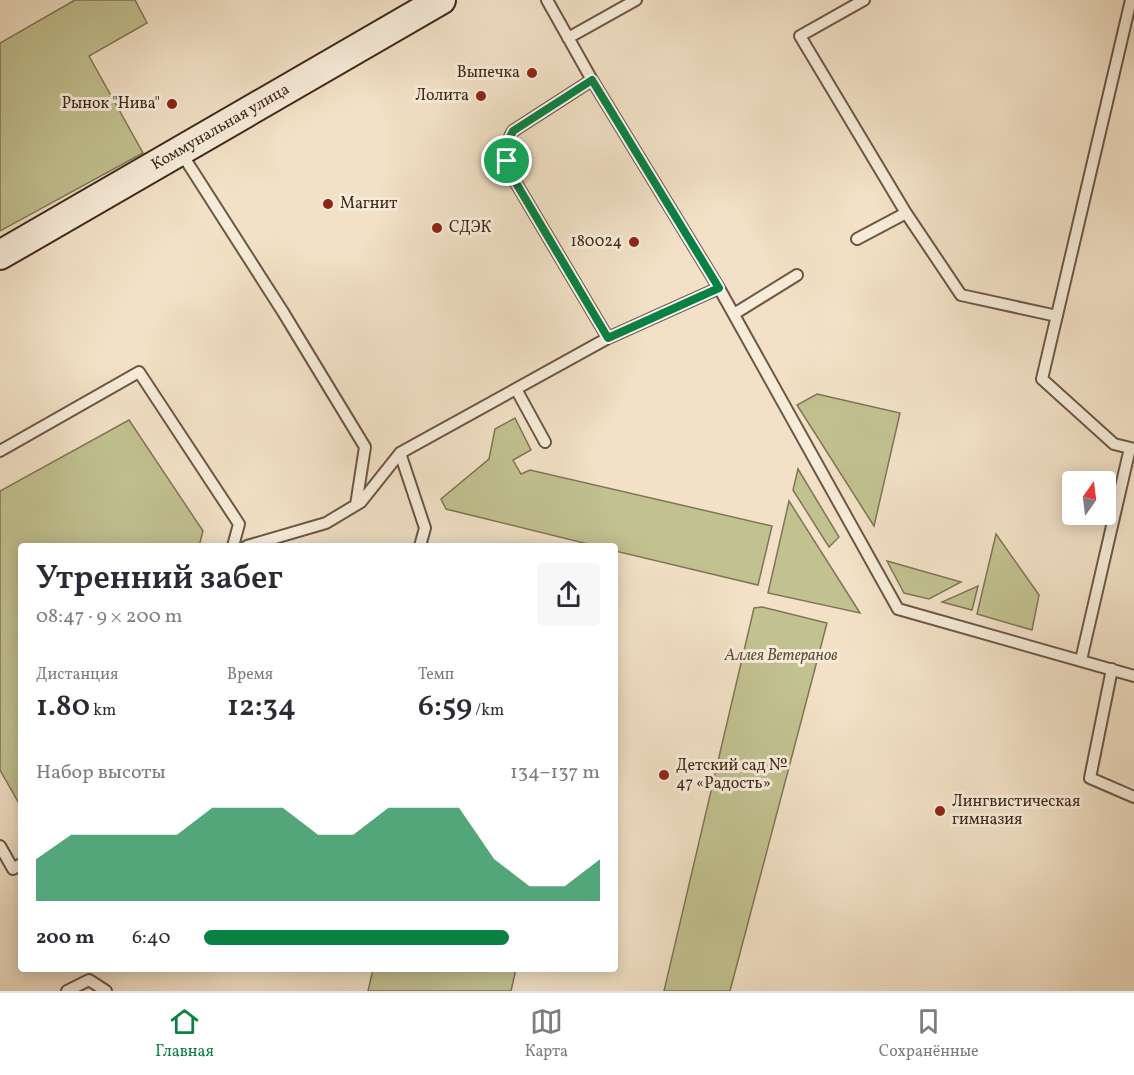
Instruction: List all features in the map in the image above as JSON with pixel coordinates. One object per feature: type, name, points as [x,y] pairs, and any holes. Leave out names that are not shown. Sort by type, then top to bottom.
[{"type":"main road","name":"Коммунальная улица","points":[[0,255],[441,0]]},
{"type":"lane","points":[[547,0],[592,80],[734,314],[898,609],[1134,676]]},
{"type":"lane","points":[[568,38],[636,0]]},
{"type":"lane","points":[[864,0],[800,36],[906,213],[961,295],[1057,316]]},
{"type":"lane","points":[[1080,660],[1132,448],[1114,444],[1041,379],[1131,0]]},
{"type":"lane","points":[[592,80],[513,131],[506,146],[507,161],[516,183],[608,338]]},
{"type":"lane","points":[[180,151],[283,312],[365,447],[356,505]]},
{"type":"lane","points":[[857,239],[906,213]]},
{"type":"lane","points":[[734,314],[798,275]]},
{"type":"lane","points":[[257,543],[326,523],[361,502],[400,453],[608,338],[719,288]]},
{"type":"lane","points":[[0,451],[139,372],[239,524],[235,543]]},
{"type":"lane","points":[[516,389],[545,442]]},
{"type":"lane","points":[[400,453],[424,528],[421,543]]},
{"type":"lane","points":[[1112,669],[1090,778],[1134,797]]},
{"type":"lane","points":[[0,846],[13,869],[18,866]]},
{"type":"lane","points":[[67,991],[89,980],[106,991]]},
{"type":"green space","points":[[75,0],[135,0],[147,23],[89,56],[143,153],[0,231],[0,43]]},
{"type":"green space","points":[[817,394],[900,413],[874,526],[797,405]]},
{"type":"green space","points":[[515,418],[531,450],[513,460],[521,474],[530,470],[772,526],[758,585],[618,552],[618,543],[584,543],[446,509],[441,499],[489,459],[495,429]]},
{"type":"green space","points":[[129,420],[203,531],[200,543],[18,543],[18,802],[0,770],[0,491]]},
{"type":"green space","points":[[798,469],[839,537],[829,547],[793,490]]},
{"type":"green space","points":[[789,501],[860,613],[768,593]]},
{"type":"green space","points":[[996,534],[1039,595],[1032,630],[977,614]]},
{"type":"green space","points":[[887,561],[961,582],[929,599],[904,593]]},
{"type":"green space","points":[[978,586],[972,610],[942,602]]},
{"type":"green space","name":"Аллея Ветеранов","points":[[762,607],[827,623],[730,991],[664,991],[754,608]]},
{"type":"green space","points":[[372,972],[515,972],[511,991],[368,991]]},
{"type":"place","name":"Выпечка","points":[[532,73]]},
{"type":"place","name":"Лолита","points":[[481,96]]},
{"type":"place","name":"Рынок \"Нива\"","points":[[172,104]]},
{"type":"place","name":"Магнит","points":[[328,204]]},
{"type":"place","name":"СДЭК","points":[[437,228]]},
{"type":"place","name":"180024","points":[[634,242]]},
{"type":"place","name":"Детский сад № 47 «Радость»","points":[[664,775]]},
{"type":"place","name":"Лингвистическая гимназия","points":[[940,811]]},
{"type":"route","points":[[592,80],[719,288],[608,338],[516,183],[507,161],[506,146],[513,131],[592,80]]}]
